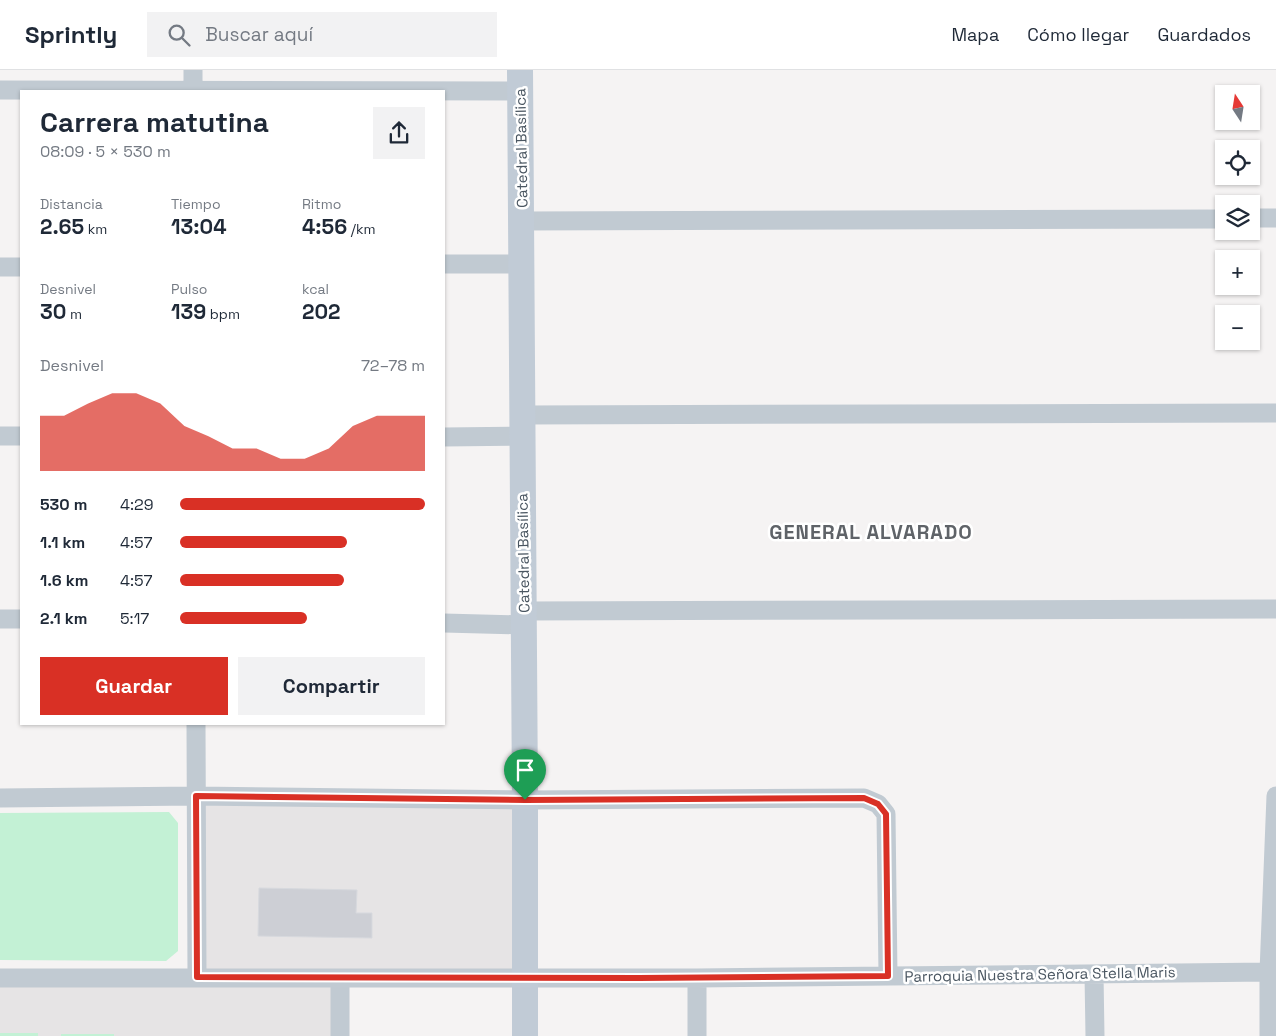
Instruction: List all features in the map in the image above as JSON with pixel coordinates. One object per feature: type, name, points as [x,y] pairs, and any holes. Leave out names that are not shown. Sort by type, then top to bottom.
[{"type":"main road","name":"Catedral Basílica","points":[[520,81],[525,800],[524,1036]]},
{"type":"street","points":[[193,70],[193,90]]},
{"type":"street","points":[[226,90],[520,81]]},
{"type":"street","points":[[0,90],[20,90]]},
{"type":"street","points":[[522,220],[1215,218]]},
{"type":"street","points":[[1260,218],[1276,218]]},
{"type":"street","points":[[445,264],[522,264]]},
{"type":"street","points":[[0,267],[20,267]]},
{"type":"street","points":[[445,437],[522,426],[1276,413]]},
{"type":"street","points":[[0,436],[20,436]]},
{"type":"street","points":[[445,623],[524,618],[1276,609]]},
{"type":"street","points":[[0,619],[20,619]]},
{"type":"street","points":[[196,725],[197,977]]},
{"type":"street","points":[[0,798],[196,796],[525,800],[864,798],[878,804],[886,814],[888,976]]},
{"type":"street","points":[[1269,1036],[1273,973],[1276,796]]},
{"type":"street","name":"Parroquia Nuestra Señora Stella Maris","points":[[0,978],[524,979],[1273,973]]},
{"type":"street","points":[[1094,974],[1095,1036]]},
{"type":"street","points":[[340,978],[340,1036]]},
{"type":"street","points":[[697,978],[697,1036]]},
{"type":"shaded area","points":[[197,797],[524,801],[523,978],[198,976]]},
{"type":"shaded area","points":[[0,979],[338,980],[338,1036],[0,1036]]},
{"type":"green space","points":[[169,812],[178,823],[178,951],[166,961],[0,960],[0,813]]},
{"type":"green space","points":[[0,1033],[38,1033],[38,1036],[0,1036]]},
{"type":"green space","points":[[61,1034],[114,1034],[114,1036],[61,1036]]},
{"type":"building","points":[[259,888],[357,890],[356,913],[372,913],[372,938],[258,936]]},
{"type":"district","name":"GENERAL ALVARADO","points":[[871,532]]},
{"type":"route","points":[[196,796],[525,800],[864,798],[878,804],[886,814],[888,976],[697,978],[197,977],[196,796]]}]
